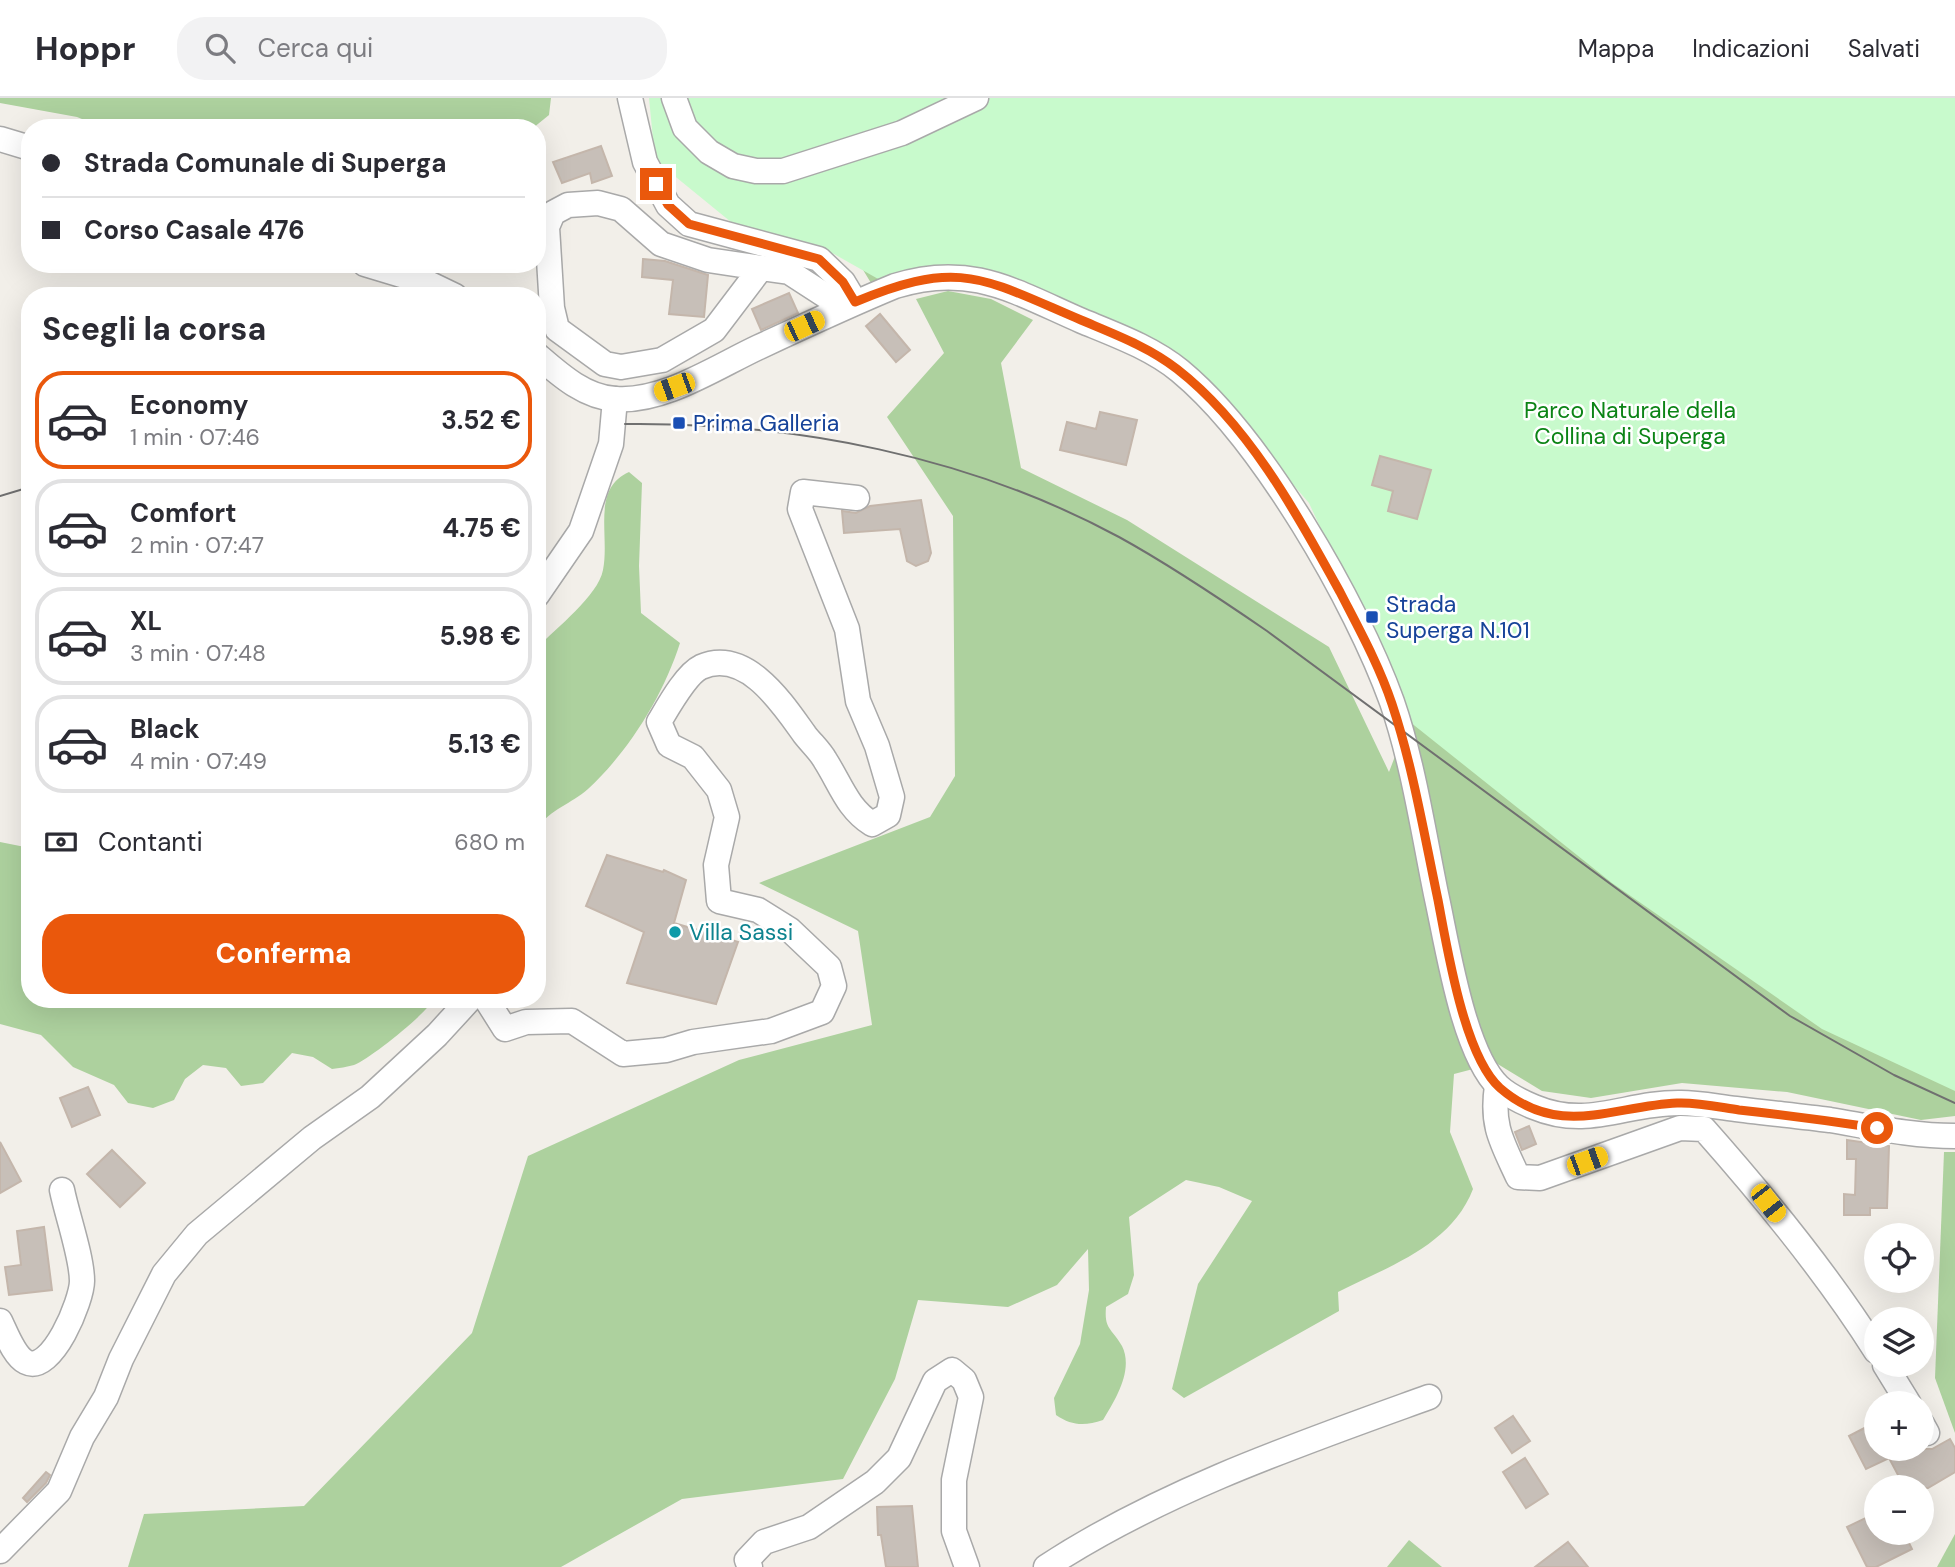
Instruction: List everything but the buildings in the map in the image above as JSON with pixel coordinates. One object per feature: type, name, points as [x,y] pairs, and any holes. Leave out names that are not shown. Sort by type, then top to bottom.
[{"type":"street","points":[[630,98],[645,162],[668,205],[689,224],[819,259],[843,282],[855,302]]},
{"type":"street","points":[[674,98],[685,128],[709,152],[733,166],[756,171],[783,171],[902,132],[976,98]]},
{"type":"street","points":[[0,139],[21,145]]},
{"type":"street","points":[[761,268],[714,330],[663,360],[621,367],[605,363],[587,353],[557,329],[552,309],[547,226],[553,213],[568,205],[598,203],[621,209],[661,244],[708,260],[789,272],[825,296],[855,302]]},
{"type":"street","points":[[395,273],[436,287]]},
{"type":"street","points":[[546,362],[576,386],[615,399],[654,394],[855,302],[907,282],[946,276],[978,278],[997,284],[1132,342],[1165,360],[1210,398],[1272,477],[1322,560],[1371,650],[1392,704],[1413,781],[1456,990],[1472,1041],[1497,1086],[1547,1113],[1578,1118],[1679,1103],[1827,1120],[1901,1133],[1955,1136]]},
{"type":"street","points":[[546,582],[581,531],[611,444],[615,399]]},
{"type":"street","points":[[492,1008],[505,1028],[526,1022],[572,1021],[624,1054],[666,1050],[693,1042],[771,1031],[822,1012],[834,986],[830,967],[790,930],[758,910],[719,901],[716,865],[727,817],[719,790],[693,757],[669,744],[659,722],[681,687],[701,667],[721,664],[743,669],[769,686],[786,706],[825,760],[842,794],[857,814],[872,824],[888,815],[892,797],[877,746],[858,701],[847,629],[800,509],[803,492],[857,498]]},
{"type":"street","points":[[0,1550],[59,1491],[82,1437],[106,1397],[121,1359],[164,1274],[197,1234],[313,1138],[370,1097],[437,1035],[462,1008]]},
{"type":"street","points":[[1497,1086],[1493,1113],[1500,1139],[1518,1177],[1527,1180],[1540,1178],[1680,1128],[1704,1129],[1751,1182],[1816,1265],[1864,1334]]},
{"type":"street","points":[[0,1321],[20,1358],[27,1363],[44,1361],[60,1343],[82,1282],[62,1190]]},
{"type":"street","points":[[750,1567],[747,1560],[764,1542],[808,1527],[875,1482],[899,1458],[935,1381],[952,1370],[964,1380],[971,1398],[954,1480],[954,1531],[967,1567]]},
{"type":"street","points":[[1046,1567],[1090,1538],[1241,1468],[1429,1398]]},
{"type":"green space","points":[[0,98],[551,98],[549,115],[544,119],[82,119],[0,103]]},
{"type":"green space","name":"Parco Naturale della Collina di Superga","points":[[649,98],[1955,98],[1955,1091],[1822,1029],[1612,883],[1410,722],[1309,503],[1223,404],[1173,360],[993,270],[880,280],[834,254],[731,222],[655,160]]},
{"type":"green space","points":[[1955,98],[1955,1116],[1921,1120],[1787,1092],[1682,1083],[1591,1098],[1542,1091],[1496,1063],[1454,1074],[1450,1132],[1473,1189],[1463,1209],[1450,1225],[1416,1252],[1338,1292],[1339,1311],[1184,1398],[1172,1389],[1198,1284],[1252,1201],[1219,1187],[1186,1180],[1129,1217],[1134,1275],[1128,1294],[1106,1307],[1108,1325],[1122,1346],[1126,1365],[1122,1384],[1103,1420],[1084,1424],[1068,1421],[1056,1415],[1054,1398],[1080,1344],[1089,1290],[1088,1249],[1057,1285],[1008,1307],[918,1300],[895,1379],[843,1479],[682,1499],[561,1567],[128,1567],[144,1514],[304,1506],[472,1333],[528,1156],[739,1060],[872,1025],[858,931],[759,883],[930,817],[955,776],[953,516],[887,417],[944,353],[916,299],[948,291],[991,299],[1033,320],[1001,363],[1021,468],[1127,520],[1329,647],[1389,772],[1415,704],[1462,623],[1198,362],[995,257],[871,283],[851,250]]},
{"type":"green space","points":[[629,472],[642,483],[639,566],[641,613],[680,643],[664,683],[631,740],[588,789],[546,818],[546,639],[585,601],[600,580],[605,556],[606,501],[617,480]]},
{"type":"green space","points":[[0,842],[21,846],[21,1008],[427,1008],[397,1035],[354,1065],[332,1069],[313,1057],[292,1053],[263,1083],[241,1086],[226,1068],[203,1065],[185,1079],[174,1100],[153,1108],[128,1103],[114,1085],[73,1067],[41,1035],[0,1024]]},
{"type":"green space","points":[[1944,1152],[1955,1152],[1955,1433],[1935,1378]]},
{"type":"green space","points":[[1955,1534],[1955,1567],[1937,1567]]},
{"type":"green space","points":[[1409,1540],[1442,1567],[1387,1567]]},
{"type":"tram line","points":[[625,424],[752,429],[879,449],[1002,485],[1062,509],[1119,537],[1176,570],[1267,631],[1790,1016],[1894,1075],[1955,1103]]},
{"type":"tram line","points":[[0,496],[21,490]]},
{"type":"place","name":"Prima Galleria","points":[[679,423]]},
{"type":"place","name":"Strada Superga N.101","points":[[1372,617]]},
{"type":"place","name":"Villa Sassi","points":[[675,932]]},
{"type":"route","points":[[656,184],[668,205],[689,224],[819,259],[843,282],[855,302],[907,282],[946,276],[978,278],[1132,342],[1179,370],[1210,398],[1272,477],[1322,560],[1371,650],[1392,704],[1413,781],[1456,990],[1472,1041],[1497,1086],[1547,1113],[1578,1118],[1679,1103],[1877,1128]]}]
